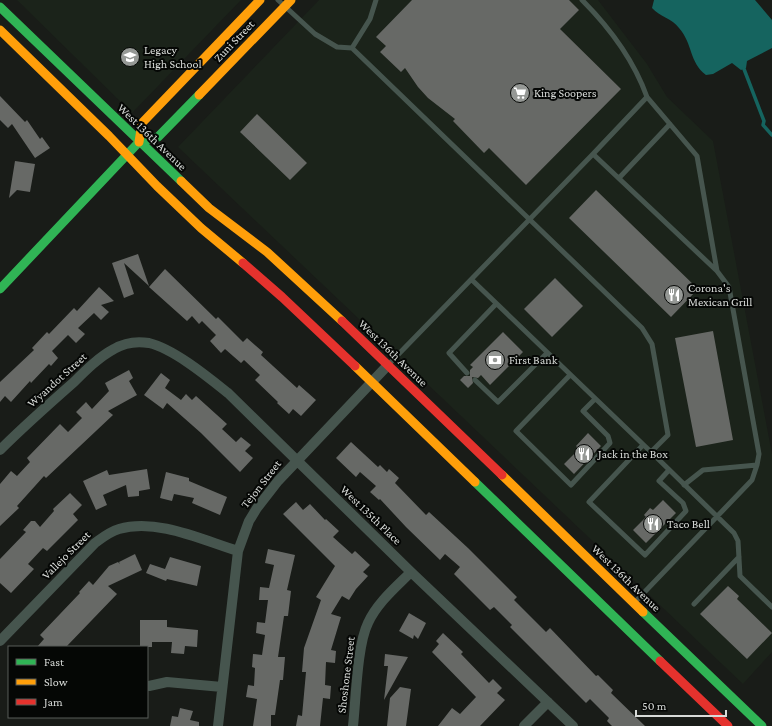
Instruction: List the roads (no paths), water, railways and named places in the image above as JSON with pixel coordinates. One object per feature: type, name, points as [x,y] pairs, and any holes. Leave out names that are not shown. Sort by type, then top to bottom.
[{"type":"main road","name":"Zuni Street","points":[[139,142],[142,123],[260,0]]},
{"type":"main road","name":"Zuni Street","points":[[0,289],[139,142],[158,137],[284,2]]},
{"type":"main road","name":"West 136th Avenue","points":[[0,7],[209,208],[250,239],[295,277],[762,726]]},
{"type":"main road","points":[[0,30],[201,228],[282,297],[372,382],[728,726]]},
{"type":"street","name":"Wyandot Street","points":[[0,450],[97,361],[114,349],[129,343],[138,342]]},
{"type":"street","name":"West 135th Place","points":[[138,342],[155,345],[165,349],[228,393],[296,461],[573,726]]},
{"type":"street","name":"Tejon Street","points":[[218,726],[238,551],[244,532],[257,508],[296,461],[388,365]]},
{"type":"street","name":"Vallejo Street","points":[[0,641],[95,543],[109,533],[119,529],[146,526],[170,530],[238,551]]},
{"type":"street","name":"Shoshone Street","points":[[353,726],[360,659],[366,627],[378,608],[411,572]]},
{"type":"street","points":[[149,686],[167,682],[222,687]]},
{"type":"street","points":[[524,726],[548,702]]},
{"type":"lane","points":[[352,48],[370,19],[376,0]]},
{"type":"lane","points":[[582,0],[600,18],[640,77],[647,97],[697,156],[717,271]]},
{"type":"lane","points":[[284,2],[315,34],[337,47],[352,48],[642,328],[652,344],[668,435],[651,452]]},
{"type":"lane","points":[[388,365],[472,280],[647,97]]},
{"type":"lane","points":[[619,178],[670,124]]},
{"type":"lane","points":[[593,154],[717,271],[729,286],[759,454],[752,480],[634,603]]},
{"type":"lane","points":[[472,280],[728,526],[738,541],[740,576],[772,607]]},
{"type":"lane","points":[[467,373],[449,353],[496,304]]},
{"type":"lane","points":[[475,380],[498,402],[547,353]]},
{"type":"lane","points":[[570,374],[516,431],[571,484],[610,443],[608,436],[583,411],[595,398]]},
{"type":"lane","points":[[643,445],[589,502],[645,555],[686,511],[683,503],[659,481],[669,470]]},
{"type":"lane","points":[[684,485],[703,470],[757,464]]},
{"type":"lane","points":[[694,604],[739,558]]},
{"type":"water","points":[[654,0],[755,0],[772,20],[772,48],[747,61],[746,68],[741,70],[732,63],[713,74],[706,75],[694,59],[687,40],[679,28],[673,22],[652,8]]},
{"type":"waterway","points":[[744,69],[764,121],[763,125],[772,135]]},
{"type":"place","name":"Legacy High School","points":[[130,57]]},
{"type":"place","name":"King Soopers","points":[[520,93]]},
{"type":"place","name":"Corona's Mexican Grill","points":[[674,295]]},
{"type":"place","name":"First Bank","points":[[495,360]]},
{"type":"place","name":"Jack in the Box","points":[[584,454]]},
{"type":"place","name":"Taco Bell","points":[[653,524]]}]
